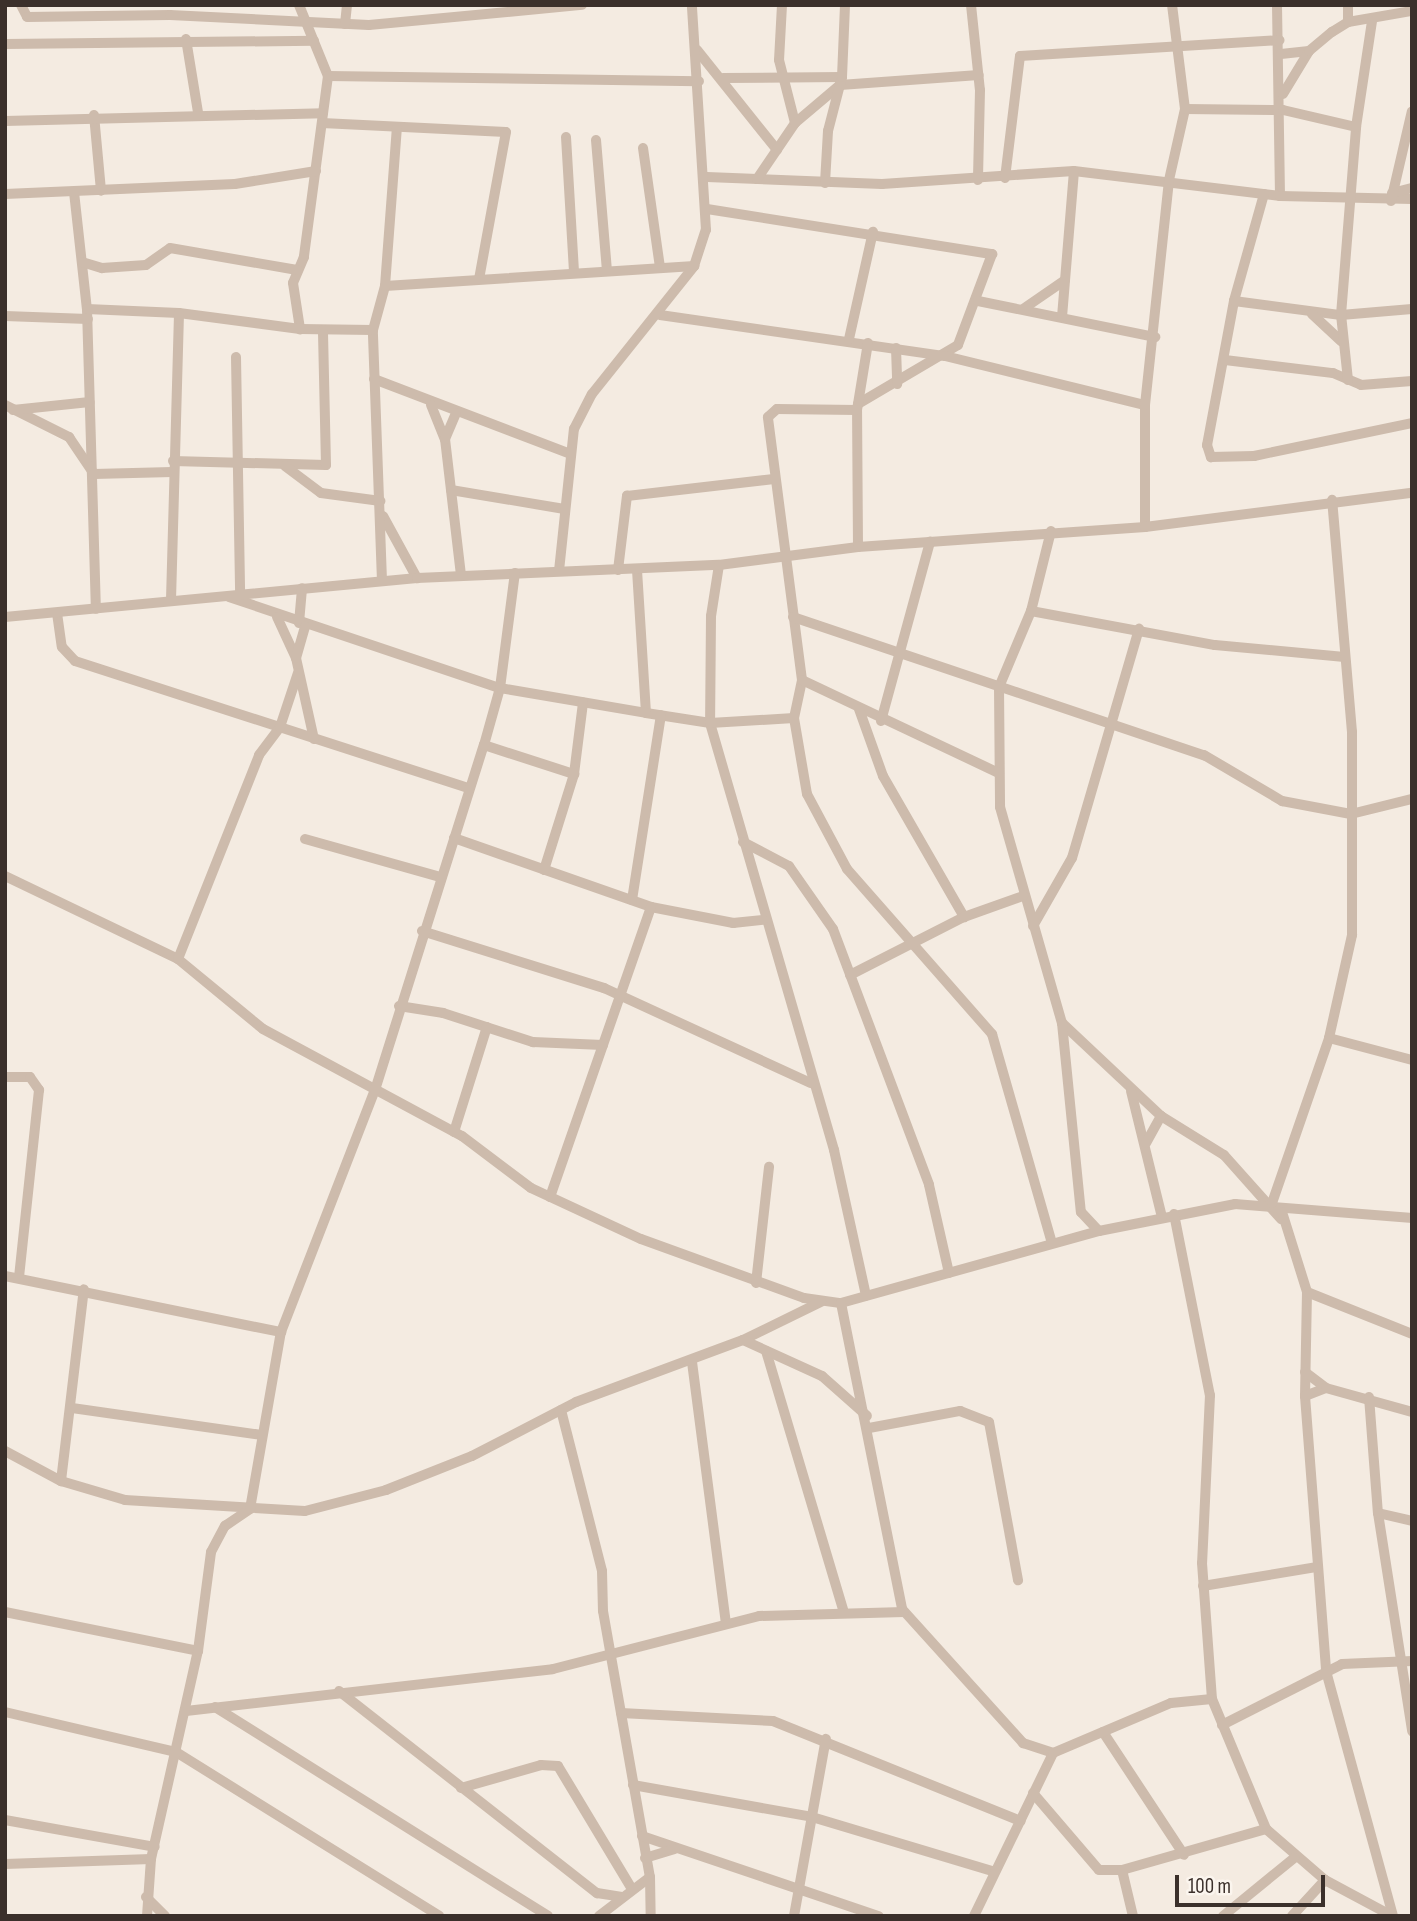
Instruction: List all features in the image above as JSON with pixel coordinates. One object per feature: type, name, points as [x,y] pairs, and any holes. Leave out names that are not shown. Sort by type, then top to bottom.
[{"type":"street","points":[[21,5],[27,17],[345,24],[468,11],[582,5]]},
{"type":"street","points":[[299,5],[328,76],[316,171],[298,270],[293,283],[300,329]]},
{"type":"street","points":[[345,24],[347,5]]},
{"type":"street","points":[[559,571],[568,453],[592,394],[660,315],[694,266],[708,209],[692,5]]},
{"type":"street","points":[[782,5],[782,75],[795,123]]},
{"type":"street","points":[[825,183],[841,81],[845,5]]},
{"type":"street","points":[[971,5],[979,75],[978,180]]},
{"type":"street","points":[[1145,527],[1145,405],[1155,337],[1169,180],[1185,109],[1180,44],[1172,5]]},
{"type":"street","points":[[1277,5],[1283,94],[1280,196]]},
{"type":"street","points":[[1348,5],[1348,22]]},
{"type":"street","points":[[1283,94],[1309,51],[1348,22],[1372,21],[1412,11]]},
{"type":"street","points":[[1348,380],[1341,360],[1340,315],[1352,200],[1356,127],[1372,21]]},
{"type":"street","points":[[5,44],[187,39],[314,41]]},
{"type":"street","points":[[187,39],[198,112]]},
{"type":"street","points":[[1005,178],[1020,56],[1180,44],[1280,40]]},
{"type":"street","points":[[696,50],[723,78],[777,150]]},
{"type":"street","points":[[1281,54],[1309,51]]},
{"type":"street","points":[[723,78],[782,75],[841,81],[979,75]]},
{"type":"street","points":[[328,76],[699,81]]},
{"type":"street","points":[[757,179],[795,123],[841,81]]},
{"type":"street","points":[[1185,109],[1283,110],[1356,127]]},
{"type":"street","points":[[1392,197],[1412,111]]},
{"type":"street","points":[[5,121],[198,112],[323,118],[397,128],[506,132],[479,279]]},
{"type":"street","points":[[94,115],[101,191]]},
{"type":"street","points":[[382,581],[382,513],[373,330],[385,286],[397,128]]},
{"type":"street","points":[[566,137],[574,271]]},
{"type":"street","points":[[596,140],[607,270]]},
{"type":"street","points":[[643,148],[660,267]]},
{"type":"street","points":[[5,194],[235,184],[316,171]]},
{"type":"street","points":[[1062,317],[1073,171]]},
{"type":"street","points":[[706,177],[825,183],[978,180],[1073,171],[1169,180],[1280,196],[1352,200],[1392,197],[1412,199],[1412,205]]},
{"type":"street","points":[[1392,197],[1412,188]]},
{"type":"street","points":[[74,192],[88,314],[96,609]]},
{"type":"street","points":[[1264,194],[1234,301],[1207,445],[1211,457],[1254,456],[1412,423]]},
{"type":"street","points":[[708,209],[873,232],[992,254],[965,336],[945,356],[858,407],[772,412],[774,479],[802,680],[800,704],[794,718],[807,794],[847,869],[910,945],[992,1034],[1052,1243]]},
{"type":"street","points":[[849,339],[873,232]]},
{"type":"street","points":[[82,262],[102,268],[146,265],[170,248],[298,270]]},
{"type":"street","points":[[385,286],[574,271],[694,266]]},
{"type":"street","points":[[1023,309],[1065,280]]},
{"type":"street","points":[[1046,314],[1064,297]]},
{"type":"street","points":[[978,301],[1155,337]]},
{"type":"street","points":[[1234,301],[1312,314],[1340,315],[1412,309]]},
{"type":"street","points":[[5,316],[179,313],[300,329],[373,330]]},
{"type":"street","points":[[171,600],[172,467],[179,313]]},
{"type":"street","points":[[1312,314],[1341,341]]},
{"type":"street","points":[[660,315],[849,339],[945,356],[1145,405]]},
{"type":"street","points":[[94,474],[238,463],[326,465],[323,330]]},
{"type":"street","points":[[858,547],[858,407],[868,342]]},
{"type":"street","points":[[896,348],[897,384]]},
{"type":"street","points":[[236,357],[240,595]]},
{"type":"street","points":[[1225,360],[1333,373],[1348,380],[1379,386],[1412,381]]},
{"type":"street","points":[[1333,373],[1341,360]]},
{"type":"street","points":[[374,379],[431,405],[568,453]]},
{"type":"street","points":[[9,407],[90,402]]},
{"type":"street","points":[[431,405],[445,439],[461,576]]},
{"type":"street","points":[[9,407],[69,437],[94,474]]},
{"type":"street","points":[[445,439],[456,413]]},
{"type":"street","points":[[285,466],[321,493],[380,501]]},
{"type":"street","points":[[618,570],[627,496],[774,479]]},
{"type":"street","points":[[451,490],[564,509]]},
{"type":"street","points":[[5,617],[417,578],[719,565],[858,547],[1051,531],[1145,527],[1332,500],[1412,493]]},
{"type":"street","points":[[1274,1204],[1329,1038],[1352,935],[1352,732],[1332,500]]},
{"type":"street","points":[[382,513],[417,578]]},
{"type":"street","points":[[1051,531],[1031,611],[999,687],[1000,807],[1023,896],[1062,1023],[1084,1235]]},
{"type":"street","points":[[881,721],[902,653],[930,542]]},
{"type":"street","points":[[719,565],[710,616],[710,723],[763,920],[837,1163],[866,1296]]},
{"type":"street","points":[[638,570],[646,713]]},
{"type":"street","points":[[147,1916],[146,1897],[151,1859],[198,1651],[211,1552],[225,1526],[250,1508],[281,1332],[375,1090],[422,930],[484,746],[500,688],[515,573]]},
{"type":"street","points":[[296,658],[302,625],[302,588]]},
{"type":"street","points":[[226,596],[277,617],[500,688],[710,723],[794,718]]},
{"type":"street","points":[[1031,611],[1215,645],[1344,657]]},
{"type":"street","points":[[57,613],[62,647],[75,661],[469,788]]},
{"type":"street","points":[[277,617],[296,658],[314,739]]},
{"type":"street","points":[[793,617],[1204,755],[1282,801],[1351,814],[1412,799]]},
{"type":"street","points":[[1033,926],[1072,858],[1139,629]]},
{"type":"street","points":[[178,960],[254,768],[280,727],[298,673]]},
{"type":"street","points":[[802,680],[881,721],[999,772]]},
{"type":"street","points":[[800,704],[822,691]]},
{"type":"street","points":[[544,870],[574,774],[583,703]]},
{"type":"street","points":[[859,709],[883,776],[964,917]]},
{"type":"street","points":[[632,900],[661,715]]},
{"type":"street","points":[[484,746],[574,774]]},
{"type":"street","points":[[454,838],[652,907],[733,923],[763,920]]},
{"type":"street","points":[[305,839],[440,877]]},
{"type":"street","points":[[743,842],[789,866],[813,893],[850,975],[894,1106],[929,1185],[949,1273]]},
{"type":"street","points":[[5,876],[178,960],[263,1029],[454,1132],[550,1196],[755,1283],[821,1302],[841,1303],[1052,1243],[1174,1214],[1274,1204],[1412,1218]]},
{"type":"street","points":[[850,975],[964,917],[1023,896]]},
{"type":"street","points":[[550,1196],[619,994],[652,907]]},
{"type":"street","points":[[422,930],[619,994],[811,1083]]},
{"type":"street","points":[[399,1006],[554,1046],[603,1045]]},
{"type":"street","points":[[1062,1023],[1131,1091],[1161,1116],[1224,1155],[1274,1204],[1281,1219],[1307,1293],[1305,1396],[1326,1671],[1393,1916]]},
{"type":"street","points":[[454,1132],[487,1027]]},
{"type":"street","points":[[1329,1038],[1412,1060]]},
{"type":"street","points":[[5,1077],[30,1077],[39,1090],[19,1277]]},
{"type":"street","points":[[1131,1091],[1146,1143],[1162,1217]]},
{"type":"street","points":[[1146,1143],[1161,1116]]},
{"type":"street","points":[[755,1283],[769,1167]]},
{"type":"street","points":[[1080,1212],[1099,1231]]},
{"type":"street","points":[[1174,1214],[1210,1395],[1203,1586],[1212,1699],[1266,1829],[1294,1858],[1325,1880],[1393,1916]]},
{"type":"street","points":[[5,1276],[83,1289],[281,1332]]},
{"type":"street","points":[[61,1480],[72,1408],[83,1289]]},
{"type":"street","points":[[1307,1293],[1412,1334]]},
{"type":"street","points":[[5,1451],[61,1480],[125,1500],[250,1508],[341,1505],[472,1456],[561,1410],[692,1362],[821,1302]]},
{"type":"street","points":[[841,1303],[867,1416],[904,1612],[1023,1743],[1053,1753]]},
{"type":"street","points":[[743,1340],[822,1376],[867,1416]]},
{"type":"street","points":[[766,1351],[843,1610]]},
{"type":"street","points":[[692,1362],[726,1623]]},
{"type":"street","points":[[1305,1372],[1326,1388],[1369,1397],[1412,1412]]},
{"type":"street","points":[[1305,1396],[1326,1388]]},
{"type":"street","points":[[1369,1397],[1378,1513],[1397,1660],[1410,1710],[1412,1731]]},
{"type":"street","points":[[72,1408],[261,1435]]},
{"type":"street","points":[[561,1410],[602,1571],[621,1713],[650,1877],[651,1916]]},
{"type":"street","points":[[869,1428],[960,1411],[989,1422],[1018,1580]]},
{"type":"street","points":[[1378,1513],[1412,1521]]},
{"type":"street","points":[[1203,1586],[1318,1567]]},
{"type":"street","points":[[186,1711],[339,1691],[553,1669],[726,1623],[843,1610],[904,1612]]},
{"type":"street","points":[[5,1612],[198,1651]]},
{"type":"street","points":[[1222,1725],[1326,1671],[1366,1660],[1412,1661]]},
{"type":"street","points":[[339,1691],[597,1893],[622,1897]]},
{"type":"street","points":[[974,1916],[992,1871],[1021,1821],[1053,1753],[1171,1703],[1212,1699]]},
{"type":"street","points":[[215,1707],[548,1916]]},
{"type":"street","points":[[5,1712],[176,1752],[439,1916]]},
{"type":"street","points":[[621,1713],[725,1714],[826,1739],[1021,1821]]},
{"type":"street","points":[[1102,1732],[1184,1855]]},
{"type":"street","points":[[794,1916],[826,1739]]},
{"type":"street","points":[[461,1788],[541,1765],[558,1766],[632,1889]]},
{"type":"street","points":[[633,1784],[812,1817],[992,1871]]},
{"type":"street","points":[[1034,1793],[1091,1866],[1122,1870],[1184,1855],[1266,1829]]},
{"type":"street","points":[[6,1818],[155,1847]]},
{"type":"street","points":[[642,1836],[675,1849],[801,1886],[879,1916]]},
{"type":"street","points":[[645,1858],[675,1849]]},
{"type":"street","points":[[1223,1916],[1294,1858]]},
{"type":"street","points":[[5,1864],[151,1859]]},
{"type":"street","points":[[1122,1870],[1133,1916]]},
{"type":"street","points":[[600,1915],[650,1877]]},
{"type":"street","points":[[1292,1916],[1325,1880]]},
{"type":"street","points":[[597,1893],[600,1915]]},
{"type":"street","points":[[146,1897],[165,1916]]}]
